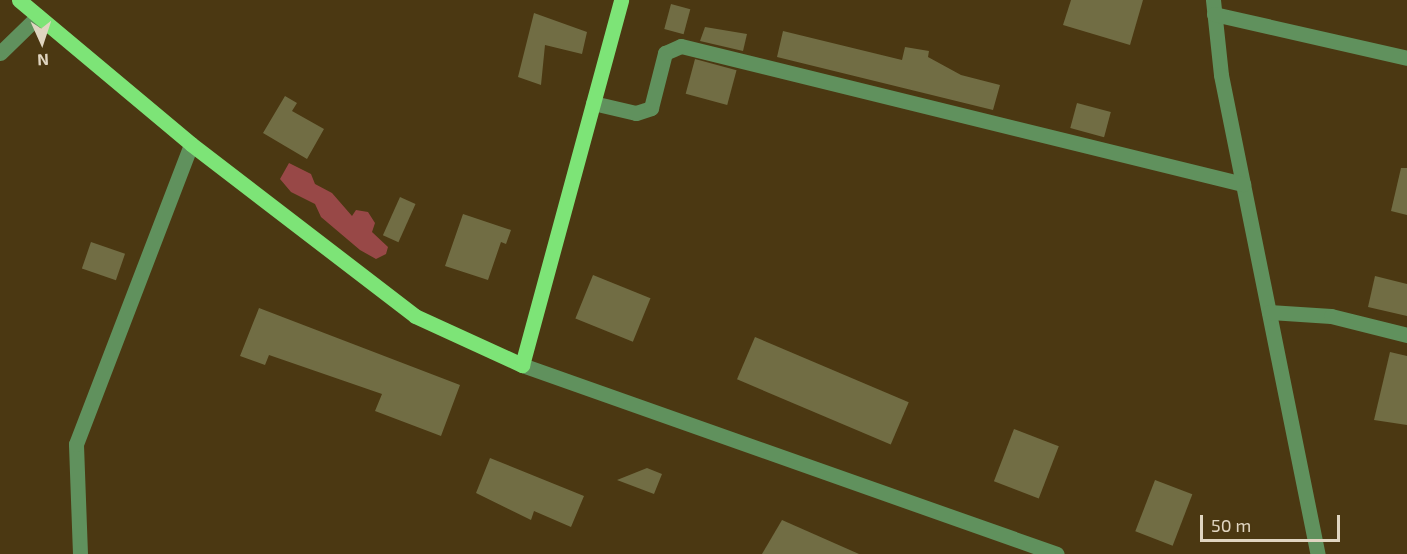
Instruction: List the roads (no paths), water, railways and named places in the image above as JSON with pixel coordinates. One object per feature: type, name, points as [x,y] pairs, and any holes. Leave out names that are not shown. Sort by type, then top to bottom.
[{"type":"main road","points":[[19,0],[190,144],[415,316],[522,365],[621,0]]},
{"type":"street","points":[[1318,554],[1243,184],[1214,7],[1407,58]]},
{"type":"street","points":[[0,53],[38,16]]},
{"type":"street","points":[[593,103],[636,113],[651,108],[665,53],[681,46],[1243,184]]},
{"type":"street","points":[[80,554],[76,444],[190,144]]},
{"type":"street","points":[[1269,312],[1331,316],[1407,335]]},
{"type":"street","points":[[522,365],[1057,554]]}]
